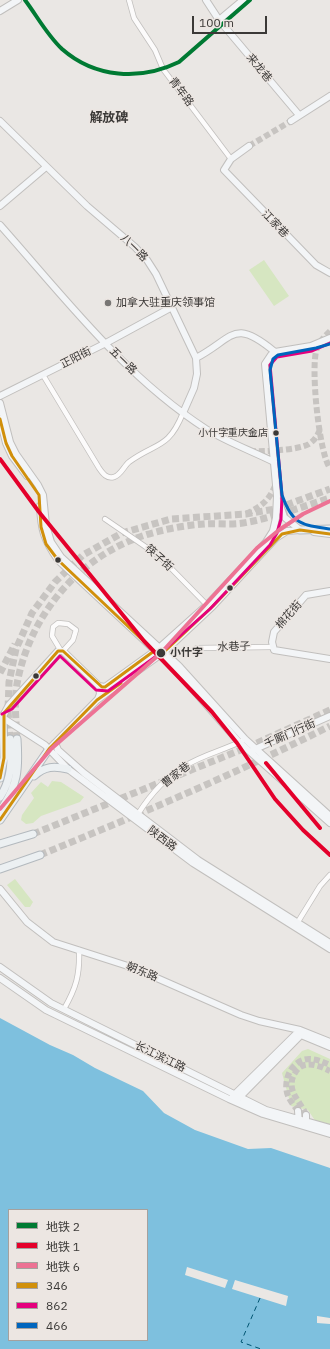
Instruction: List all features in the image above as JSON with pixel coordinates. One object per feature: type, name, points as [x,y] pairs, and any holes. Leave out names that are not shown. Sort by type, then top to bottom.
[{"type":"main road","points":[[0,11],[18,0]]},
{"type":"main road","name":"来龙巷","points":[[206,0],[220,20],[299,115]]},
{"type":"main road","points":[[220,20],[243,0]]},
{"type":"main road","points":[[291,120],[330,96]]},
{"type":"main road","name":"八一路","points":[[0,121],[46,167],[147,260],[156,274],[196,358],[197,374],[194,388],[183,413]]},
{"type":"main road","points":[[231,159],[249,146]]},
{"type":"main road","name":"江家巷","points":[[231,159],[224,170],[316,265],[330,273]]},
{"type":"main road","points":[[0,206],[46,167]]},
{"type":"main road","name":"五一路","points":[[0,225],[106,343],[139,376],[183,413],[208,430],[274,462]]},
{"type":"main road","name":"正阳街","points":[[0,396],[106,343],[172,307]]},
{"type":"main road","points":[[196,358],[236,333],[249,334],[259,338],[275,352]]},
{"type":"main road","points":[[0,811],[16,785],[19,759],[1,714],[58,651],[62,651],[99,686],[105,687],[159,652],[207,605],[270,537],[276,518],[277,496],[265,370],[268,359],[275,352],[311,346],[330,338]]},
{"type":"main road","points":[[0,403],[10,442],[16,454],[38,485],[43,495],[46,525],[51,542],[61,557],[159,652],[242,741],[330,816]]},
{"type":"main road","points":[[0,419],[6,443],[12,456],[35,487],[39,495],[41,527],[46,544],[58,560],[159,652]]},
{"type":"main road","points":[[277,496],[284,516],[292,525],[300,530],[330,534]]},
{"type":"main road","points":[[0,820],[39,769],[49,748],[98,700],[159,652],[213,606],[276,538],[287,532],[330,529]]},
{"type":"main road","name":"棉花街","points":[[272,647],[274,632],[306,595],[330,591]]},
{"type":"main road","points":[[272,647],[274,650],[330,659]]},
{"type":"main road","points":[[98,700],[100,694],[99,686]]},
{"type":"main road","name":"陕西路","points":[[1,714],[49,748],[68,769],[193,863],[295,925],[330,943]]},
{"type":"main road","name":"千厮门行街","points":[[253,750],[330,716]]},
{"type":"main road","points":[[0,778],[10,738]]},
{"type":"main road","points":[[0,797],[12,767],[10,738]]},
{"type":"main road","name":"陕西路","points":[[55,743],[58,750],[64,757],[198,860],[330,949]]},
{"type":"main road","points":[[253,750],[330,823]]},
{"type":"main road","points":[[39,769],[56,767],[68,769]]},
{"type":"main road","points":[[0,844],[33,834]]},
{"type":"main road","points":[[0,869],[40,855]]},
{"type":"main road","name":"朝东路","points":[[0,889],[27,922],[53,942],[134,968],[241,1015],[330,1042]]},
{"type":"main road","name":"长江滨江路","points":[[0,967],[26,986],[64,1009],[237,1096],[266,1110],[299,1123]]},
{"type":"main road","name":"长江滨江路","points":[[0,978],[46,1010],[235,1102],[263,1114],[299,1123],[306,1122],[330,1128]]},
{"type":"main road","points":[[229,1099],[237,1096],[301,1033]]},
{"type":"main road","name":"朝东路","points":[[301,1033],[330,1047]]},
{"type":"main road","points":[[235,1102],[237,1096]]},
{"type":"main road","points":[[298,1111],[299,1123]]},
{"type":"main road","name":"长江滨江路","points":[[306,1122],[330,1134]]},
{"type":"street","name":"青年路","points":[[129,0],[134,18],[155,50],[163,69],[231,159]]},
{"type":"street","points":[[43,375],[99,468],[107,477],[112,478],[117,476],[127,464],[169,438],[176,430],[183,413]]},
{"type":"street","name":"筷子街","points":[[105,519],[158,556],[207,605]]},
{"type":"street","points":[[58,623],[68,624],[76,630],[73,640],[62,651],[52,636],[53,627],[58,623]]},
{"type":"street","name":"水巷子","points":[[197,648],[272,647]]},
{"type":"street","name":"曹家巷","points":[[138,814],[147,800],[169,778],[186,765],[242,741]]},
{"type":"street","points":[[295,925],[320,886],[330,875]]},
{"type":"street","points":[[64,1009],[75,989],[80,969],[79,950]]},
{"type":"green space","points":[[264,260],[289,296],[274,306],[249,270]]},
{"type":"green space","points":[[52,781],[61,782],[84,797],[80,802],[41,816],[33,823],[26,824],[21,820],[22,815],[34,798],[31,793],[41,782],[48,787]]},
{"type":"green space","points":[[15,879],[33,902],[30,907],[25,907],[7,885]]},
{"type":"green space","points":[[308,1049],[330,1059],[330,1126],[316,1122],[308,1110],[291,1106],[282,1073],[302,1051]]},
{"type":"water","points":[[0,1018],[50,1045],[73,1055],[95,1068],[143,1091],[164,1113],[195,1130],[248,1149],[271,1148],[330,1168],[330,1349],[0,1349]]},
{"type":"pier","points":[[187,1267],[228,1280],[225,1288],[185,1275]]},
{"type":"pier","points":[[235,1280],[288,1296],[286,1306],[232,1289]]},
{"type":"pier","points":[[317,1316],[330,1318],[330,1324],[317,1323]]},
{"type":"ferry route","points":[[260,1298],[241,1342],[261,1349]]},
{"type":"tunnel","points":[[249,146],[291,121]]},
{"type":"tunnel","points":[[330,331],[321,341],[317,348],[315,357],[315,390],[319,428],[322,446],[330,468]]},
{"type":"tunnel","points":[[250,451],[280,450],[304,446],[315,439],[320,429]]},
{"type":"tunnel","points":[[246,514],[265,502],[276,483]]},
{"type":"tunnel","points":[[10,739],[8,710],[9,682],[16,649],[32,613],[55,582],[83,555],[122,533],[171,519],[246,514],[275,509],[330,489]]},
{"type":"tunnel","points":[[17,739],[17,684],[24,658],[34,632],[48,609],[64,588],[84,569],[106,553],[130,541],[156,532],[192,525],[238,524],[254,521],[330,498]]},
{"type":"tunnel","points":[[0,673],[15,644]]},
{"type":"tunnel","points":[[33,834],[248,747],[330,710]]},
{"type":"tunnel","points":[[40,855],[186,794],[330,726]]},
{"type":"tunnel","points":[[298,1111],[290,1100],[286,1086],[289,1073],[293,1067],[297,1063],[309,1059],[317,1060],[330,1065]]},
{"type":"tunnel","points":[[306,1115],[293,1092],[292,1078],[302,1066],[311,1064],[330,1071]]},
{"type":"metro line","name":"2","points":[[25,0],[42,25],[62,49],[75,59],[89,66],[118,74],[149,72],[179,62],[250,0]]},
{"type":"metro line","name":"1","points":[[0,459],[39,512],[144,641],[212,712],[237,743],[275,799],[303,830],[330,855]]},
{"type":"metro line","name":"6","points":[[0,809],[51,749],[161,653],[257,548],[279,530],[303,514],[330,501]]},
{"type":"metro line","name":"1","points":[[266,763],[320,828]]},
{"type":"transit line","name":"862","points":[[2,714],[12,709],[60,656],[96,690],[108,691],[162,652],[210,609],[270,545],[277,533],[281,519],[282,496],[270,365],[277,357],[312,351],[330,343]]},
{"type":"transit line","name":"466","points":[[330,344],[278,355],[273,359],[270,370],[282,495],[290,512],[299,521],[312,526],[330,529]]},
{"type":"transit line","name":"346","points":[[0,419],[6,443],[12,456],[39,495],[41,527],[46,544],[58,560],[154,651],[105,687],[102,687],[63,651],[58,651],[4,713],[4,758],[0,778]]},
{"type":"transit line","name":"346","points":[[146,664],[164,652],[213,606],[282,534],[300,530],[330,534]]},
{"type":"transit line","name":"346","points":[[0,820],[49,749],[97,700],[121,683]]},
{"type":"place","name":"加拿大驻重庆领事馆","points":[[108,303]]},
{"type":"place","name":"小什字重庆金店","points":[[276,433]]},
{"type":"place","name":"小什字","points":[[161,653]]},
{"type":"district","name":"解放碑","points":[[109,118]]}]
